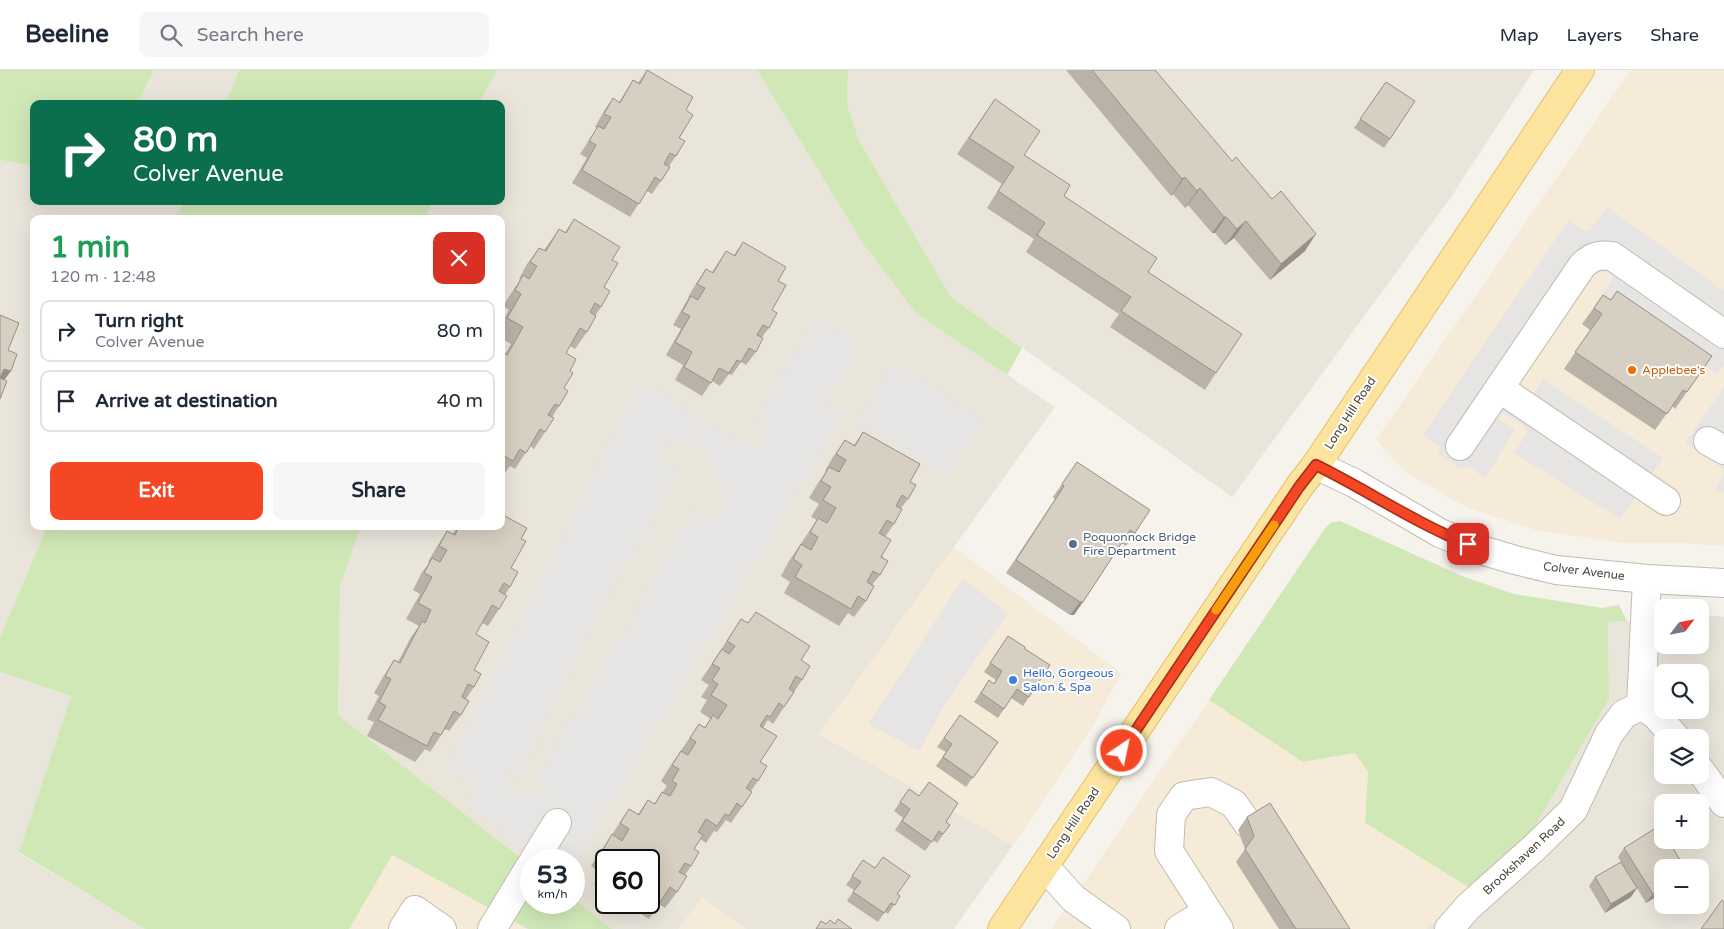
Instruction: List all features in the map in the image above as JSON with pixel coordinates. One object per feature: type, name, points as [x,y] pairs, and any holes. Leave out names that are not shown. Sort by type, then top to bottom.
[{"type":"main road","name":"Long Hill Road","points":[[1002,929],[1580,70]]},
{"type":"street","points":[[1460,446],[1582,266],[1590,258],[1601,255],[1612,256],[1724,334]]},
{"type":"street","points":[[1499,388],[1666,501]]},
{"type":"street","name":"Colver Avenue","points":[[1316,465],[1354,484],[1440,533],[1482,550],[1556,570],[1647,579],[1724,583]]},
{"type":"street","points":[[1647,579],[1641,706],[1656,714],[1668,729]]},
{"type":"street","name":"Brookshaven Road","points":[[1449,929],[1468,907],[1573,810],[1609,734],[1624,714],[1641,706]]},
{"type":"street","points":[[1709,782],[1724,803]]},
{"type":"street","points":[[1179,929],[1213,920],[1169,852],[1171,815],[1184,796],[1211,792],[1234,804],[1248,824]]},
{"type":"street","points":[[541,849],[557,823]]},
{"type":"street","points":[[1044,866],[1074,899],[1116,929]]},
{"type":"street","points":[[492,929],[520,883]]},
{"type":"street","points":[[403,929],[415,910],[442,929]]},
{"type":"shaded area","points":[[154,70],[239,70],[227,100],[139,100]]},
{"type":"shaded area","points":[[497,70],[757,70],[863,244],[917,314],[1055,407],[819,734],[1013,845],[954,929],[745,929],[702,897],[679,929],[612,929],[585,908],[585,849],[520,849],[520,857],[338,715],[340,587],[360,530],[505,530],[505,215],[427,215],[431,205],[505,205],[505,100],[481,100]]},
{"type":"shaded area","points":[[848,70],[1534,70],[1449,200],[1232,497],[951,297],[859,141],[847,104]]},
{"type":"shaded area","points":[[1631,70],[1724,70],[1724,546],[1684,543],[1621,543],[1536,530],[1466,507],[1407,473],[1376,440]]},
{"type":"shaded area","points":[[0,160],[30,165],[30,205],[182,205],[178,215],[30,215],[30,530],[45,530],[0,638]]},
{"type":"shaded area","points":[[1607,207],[1724,291],[1724,365],[1717,374],[1601,296],[1612,279],[1612,275],[1600,272],[1590,279],[1522,380],[1522,386],[1532,395],[1544,379],[1663,458],[1620,519],[1514,453],[1527,433],[1525,427],[1504,413],[1498,415],[1497,418],[1515,430],[1485,478],[1469,467],[1461,469],[1437,453],[1440,450],[1439,446],[1423,435],[1569,219],[1585,231],[1589,231]]},
{"type":"shaded area","points":[[817,318],[860,345],[828,400],[832,406],[845,412],[585,849],[522,849],[470,807],[472,784],[447,767],[638,381],[751,447],[757,447],[761,443],[768,426],[766,422],[755,416]],"holes":[[[683,443],[702,451],[713,462],[719,477],[724,502],[719,516],[715,518],[695,508],[535,782],[546,790],[544,794],[523,794],[505,782],[504,772],[520,779],[618,578],[680,473],[663,460],[661,453],[664,447]]]},
{"type":"shaded area","points":[[894,362],[983,418],[948,477],[856,422]]},
{"type":"shaded area","points":[[1724,387],[1724,473],[1723,469],[1685,443]]},
{"type":"shaded area","points":[[1724,473],[1724,493],[1716,490]]},
{"type":"shaded area","points":[[954,547],[1121,673],[1093,726],[1013,845],[819,734]]},
{"type":"shaded area","points":[[962,580],[965,580],[1008,613],[944,706],[919,751],[868,724]]},
{"type":"shaded area","points":[[1709,616],[1724,617],[1724,929],[1426,929],[1532,831],[1609,699],[1608,622],[1654,619],[1654,654],[1709,654]]},
{"type":"shaded area","points":[[0,672],[71,696],[19,853],[145,929],[0,929]]},
{"type":"shaded area","points":[[1209,700],[1303,762],[1355,753],[1368,772],[1365,823],[1470,888],[1426,929],[1052,929]]},
{"type":"shaded area","points":[[391,855],[525,927],[528,929],[349,929]]},
{"type":"shaded area","points":[[702,897],[745,929],[679,929]]},
{"type":"green space","points":[[0,70],[154,70],[139,100],[30,100],[30,165],[0,160]]},
{"type":"green space","points":[[239,70],[497,70],[481,100],[227,100]]},
{"type":"green space","points":[[757,70],[848,70],[847,104],[859,141],[951,297],[1022,348],[1007,375],[917,314],[863,244]]},
{"type":"green space","points":[[182,205],[431,205],[427,215],[178,215]]},
{"type":"green space","points":[[1340,521],[1462,576],[1514,594],[1602,608],[1619,605],[1627,621],[1608,622],[1609,699],[1532,831],[1470,888],[1365,823],[1368,772],[1355,753],[1303,762],[1209,700],[1326,527],[1331,523]]},
{"type":"green space","points":[[45,530],[360,530],[340,587],[338,715],[520,857],[520,914],[585,914],[585,908],[612,929],[528,929],[392,855],[349,929],[145,929],[19,852],[71,696],[0,672],[0,638]]},
{"type":"building","points":[[647,70],[693,97],[686,110],[693,115],[679,138],[685,141],[676,156],[670,153],[664,164],[670,167],[661,181],[655,177],[639,204],[582,170],[596,145],[589,141],[598,126],[604,129],[611,117],[604,114],[613,98],[620,103],[633,80],[640,84]]},
{"type":"building","points":[[1092,70],[1155,70],[1232,161],[1236,157],[1272,199],[1281,191],[1316,234],[1281,264],[1246,221],[1237,229],[1224,217],[1200,188],[1197,191],[1185,177],[1182,179]]},
{"type":"building","points":[[1386,82],[1415,101],[1390,139],[1360,119]]},
{"type":"building","points":[[995,99],[1040,131],[1024,155],[1070,185],[1064,196],[1157,258],[1148,272],[1242,334],[1216,373],[1121,311],[1131,297],[1037,235],[1045,223],[998,191],[1014,167],[969,138]]},
{"type":"building","points":[[574,219],[620,247],[612,260],[618,263],[604,287],[610,291],[601,307],[595,303],[590,312],[596,316],[587,332],[580,328],[566,353],[576,359],[570,371],[573,373],[564,388],[568,391],[559,406],[555,404],[548,415],[554,418],[545,432],[540,429],[526,453],[520,449],[513,461],[505,456],[505,354],[507,355],[523,327],[507,318],[521,294],[515,290],[523,275],[529,279],[537,266],[530,262],[539,248],[546,251],[559,229],[566,233]]},
{"type":"building","points":[[743,242],[786,267],[778,281],[786,285],[772,310],[777,313],[769,328],[763,325],[757,335],[763,338],[756,352],[749,348],[741,362],[737,360],[729,373],[719,368],[711,383],[684,367],[692,352],[675,342],[690,316],[682,312],[691,296],[698,300],[705,288],[697,284],[706,269],[713,273],[726,251],[735,256]]},
{"type":"building","name":"Applebee's","points":[[1617,291],[1712,356],[1687,392],[1683,390],[1667,414],[1575,352],[1602,314],[1594,308],[1603,295],[1611,300]]},
{"type":"building","points":[[0,315],[19,323],[8,350],[17,354],[11,371],[4,369],[0,378]]},
{"type":"building","points":[[0,378],[7,381],[0,399]]},
{"type":"building","points":[[863,432],[920,464],[910,482],[916,485],[908,499],[902,495],[896,506],[902,509],[894,524],[887,520],[879,533],[891,540],[881,557],[888,561],[880,575],[873,571],[867,582],[874,586],[866,601],[858,596],[851,609],[795,577],[802,565],[793,559],[801,544],[811,550],[818,537],[810,532],[818,518],[827,523],[836,508],[823,500],[831,487],[821,481],[829,467],[839,472],[846,460],[836,454],[845,440],[855,446]]},
{"type":"building","name":"Poquonnock Bridge Fire Department","points":[[1077,462],[1150,510],[1135,533],[1130,530],[1083,602],[1080,602],[1016,560],[1064,486],[1062,484]]},
{"type":"building","points":[[505,516],[527,528],[521,539],[526,541],[511,568],[518,572],[510,587],[504,583],[499,591],[507,596],[499,609],[492,605],[476,634],[489,642],[474,670],[481,674],[474,687],[468,684],[462,697],[469,701],[461,715],[454,711],[441,735],[434,732],[427,746],[378,720],[386,706],[379,702],[391,679],[385,676],[394,660],[400,663],[422,621],[425,623],[431,610],[418,603],[432,577],[424,573],[432,558],[440,562],[447,550],[439,546],[447,531],[455,535],[457,530],[505,530]]},
{"type":"building","points":[[756,612],[810,646],[801,660],[810,666],[802,680],[796,676],[789,689],[794,692],[784,707],[779,703],[770,717],[767,715],[760,726],[777,736],[760,762],[767,766],[758,781],[753,778],[746,788],[752,792],[742,807],[737,803],[729,816],[725,814],[717,826],[706,819],[698,832],[703,835],[694,849],[699,852],[691,866],[685,863],[679,872],[687,876],[677,892],[670,887],[660,902],[660,849],[604,849],[612,834],[622,841],[629,829],[620,823],[629,809],[639,815],[648,800],[655,804],[662,792],[670,796],[677,784],[672,781],[679,769],[672,765],[681,751],[688,755],[696,742],[690,738],[699,724],[705,728],[713,715],[718,719],[727,705],[711,695],[718,684],[712,680],[720,668],[712,664],[722,649],[729,654],[735,646],[727,641],[741,619],[748,623]]},
{"type":"building","points":[[1008,636],[1050,665],[1029,697],[1017,689],[1004,709],[981,693],[989,680],[994,684],[1002,671],[990,663]]},
{"type":"building","points":[[960,715],[998,742],[973,778],[943,757],[952,744],[944,738]]},
{"type":"building","points":[[929,782],[958,803],[946,822],[950,825],[943,834],[939,831],[932,842],[902,821],[910,809],[900,802],[909,789],[919,796]]},
{"type":"building","points":[[1270,803],[1350,929],[1296,929],[1245,849],[1254,836],[1247,817]]},
{"type":"building","points":[[1654,829],[1654,849],[1673,849],[1680,859],[1654,859],[1653,894],[1624,848]]},
{"type":"building","points":[[883,857],[910,876],[897,894],[900,896],[895,905],[891,903],[884,913],[853,892],[861,882],[852,876],[863,860],[875,868]]},
{"type":"building","points":[[1621,862],[1637,888],[1611,904],[1595,877]]},
{"type":"building","points":[[1722,900],[1724,902],[1724,929],[1701,929]]},
{"type":"building","points":[[838,919],[852,929],[816,929],[821,921],[826,924],[830,920],[835,924]]},
{"type":"slow traffic","points":[[1216,610],[1274,525]]},
{"type":"place","name":"Applebee's","points":[[1632,370]]},
{"type":"place","name":"Poquonnock Bridge Fire Department","points":[[1073,544]]},
{"type":"place","name":"Hello, Gorgeous Salon & Spa","points":[[1013,680]]},
{"type":"route","points":[[1122,751],[1299,487],[1316,465],[1354,484],[1440,533],[1468,544]]}]
